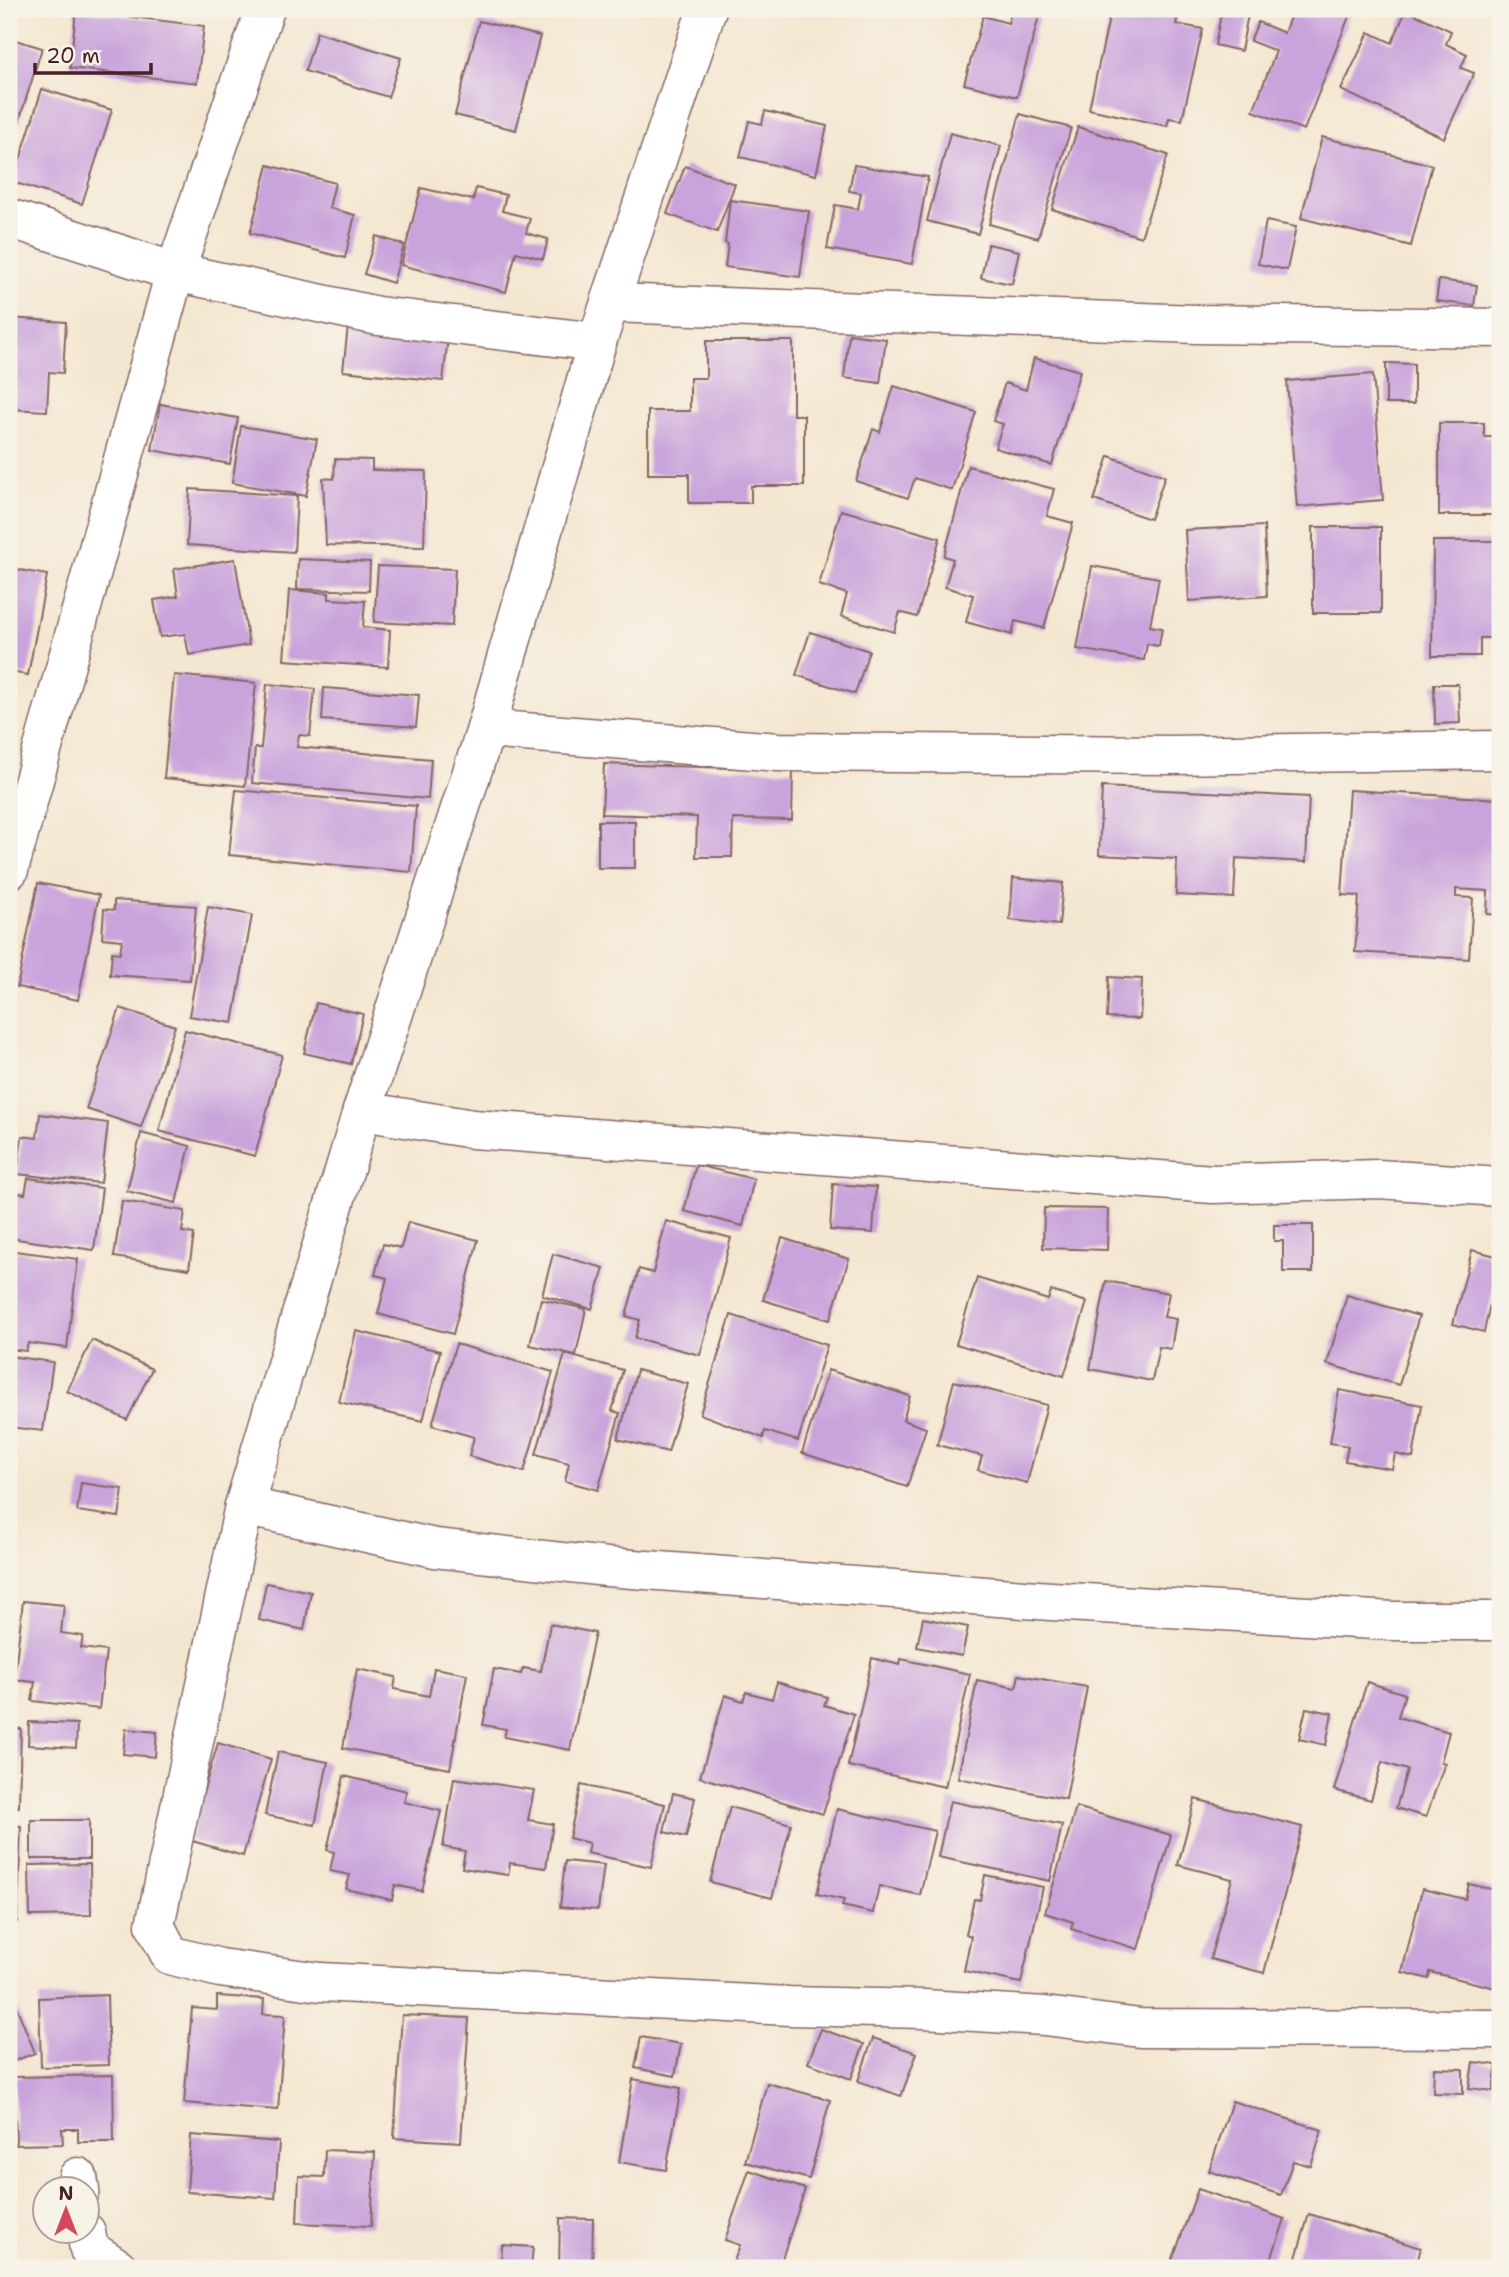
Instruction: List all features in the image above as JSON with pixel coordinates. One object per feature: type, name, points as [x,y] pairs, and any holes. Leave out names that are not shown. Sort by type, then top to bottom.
[{"type":"street","points":[[9,870],[175,272],[264,9]]},
{"type":"street","points":[[707,9],[597,342],[486,729],[362,1111],[244,1506],[155,1925],[170,1955],[220,1968],[320,1982],[1045,2016],[1139,2028],[1500,2029]]},
{"type":"street","points":[[9,218],[175,272],[378,316],[597,342]]},
{"type":"street","points":[[611,303],[1197,324],[1500,328]]},
{"type":"street","points":[[486,729],[779,752],[1171,755],[1500,750]]},
{"type":"street","points":[[362,1111],[473,1129],[1213,1184],[1378,1179],[1500,1186]]},
{"type":"street","points":[[244,1506],[435,1548],[607,1567],[1051,1601],[1392,1621],[1500,1621]]},
{"type":"street","points":[[88,2246],[89,2249],[118,2268]]},
{"type":"building","points":[[1012,9],[1041,9],[1017,97],[964,84],[983,16],[1008,23]]},
{"type":"building","points":[[1111,9],[1141,14],[1142,9],[1179,9],[1176,24],[1203,29],[1182,120],[1169,118],[1167,126],[1089,109]]},
{"type":"building","points":[[1222,9],[1249,9],[1241,51],[1215,45]]},
{"type":"building","points":[[1293,9],[1352,9],[1304,130],[1253,111],[1276,51],[1250,41],[1258,22],[1284,33]]},
{"type":"building","points":[[76,10],[204,26],[197,83],[70,68]]},
{"type":"building","points":[[1406,10],[1451,31],[1446,44],[1467,54],[1461,68],[1474,73],[1444,138],[1341,90],[1369,32],[1392,43]]},
{"type":"building","points":[[479,21],[540,36],[516,130],[455,115]]},
{"type":"building","points":[[317,32],[401,58],[388,97],[305,71]]},
{"type":"building","points":[[9,38],[42,48],[9,153]]},
{"type":"building","points":[[42,89],[112,110],[82,204],[13,182]]},
{"type":"building","points":[[765,111],[827,126],[816,175],[740,157],[749,121],[762,124]]},
{"type":"building","points":[[1020,114],[1071,128],[1038,238],[989,224]]},
{"type":"building","points":[[1078,127],[1168,155],[1141,237],[1052,209]]},
{"type":"building","points":[[950,133],[1001,146],[978,234],[927,221]]},
{"type":"building","points":[[1322,137],[1432,165],[1411,246],[1301,218]]},
{"type":"building","points":[[268,165],[335,183],[329,208],[355,215],[345,258],[250,233]]},
{"type":"building","points":[[854,165],[928,177],[912,264],[827,249],[835,205],[858,209],[861,193],[849,191]]},
{"type":"building","points":[[685,166],[735,184],[717,232],[667,214]]},
{"type":"building","points":[[421,188],[473,200],[476,188],[506,195],[502,211],[530,218],[526,233],[548,239],[543,259],[516,252],[506,292],[401,265]]},
{"type":"building","points":[[730,200],[809,211],[800,277],[725,267]]},
{"type":"building","points":[[1266,221],[1296,227],[1287,270],[1258,264]]},
{"type":"building","points":[[376,236],[404,245],[393,283],[364,274]]},
{"type":"building","points":[[988,244],[1019,251],[1012,284],[981,278]]},
{"type":"building","points":[[1439,280],[1477,285],[1474,306],[1436,301]]},
{"type":"building","points":[[9,318],[66,322],[63,373],[49,372],[47,411],[9,409]]},
{"type":"building","points":[[348,326],[448,337],[443,381],[343,371]]},
{"type":"building","points":[[849,334],[886,339],[880,383],[844,378]]},
{"type":"building","points":[[706,341],[793,341],[793,415],[804,415],[804,486],[751,486],[751,503],[689,503],[689,474],[648,474],[648,411],[690,411],[690,378],[706,378]]},
{"type":"building","points":[[1034,358],[1080,371],[1052,465],[995,448],[1003,424],[993,421],[1005,383],[1026,390]]},
{"type":"building","points":[[1386,363],[1414,364],[1414,404],[1386,404]]},
{"type":"building","points":[[1373,374],[1383,500],[1297,507],[1287,381]]},
{"type":"building","points":[[894,386],[976,412],[952,490],[915,478],[908,498],[856,481],[873,429],[880,432]]},
{"type":"building","points":[[160,404],[238,418],[230,464],[152,450]]},
{"type":"building","points":[[1439,423],[1484,423],[1484,437],[1500,437],[1500,515],[1439,515]]},
{"type":"building","points":[[241,426],[317,439],[306,496],[232,483]]},
{"type":"building","points":[[1109,456],[1165,476],[1150,519],[1094,500]]},
{"type":"building","points":[[335,459],[372,460],[372,470],[426,471],[424,547],[326,545],[323,478],[334,479]]},
{"type":"building","points":[[968,466],[1054,489],[1047,516],[1073,523],[1044,628],[1015,621],[1012,635],[966,622],[973,595],[945,587],[953,559],[944,556]]},
{"type":"building","points":[[190,489],[297,496],[294,552],[187,545]]},
{"type":"building","points":[[841,510],[940,538],[917,617],[900,612],[894,632],[841,616],[847,594],[819,585]]},
{"type":"building","points":[[1264,526],[1267,596],[1189,601],[1185,530]]},
{"type":"building","points":[[1313,527],[1381,527],[1381,613],[1313,613]]},
{"type":"building","points":[[1433,541],[1498,541],[1497,638],[1480,638],[1480,656],[1432,656]]},
{"type":"building","points":[[235,559],[249,645],[189,655],[185,634],[160,637],[154,600],[178,596],[174,569]]},
{"type":"building","points":[[298,559],[370,562],[369,591],[297,589]]},
{"type":"building","points":[[378,566],[455,569],[452,626],[374,622]]},
{"type":"building","points":[[1092,566],[1159,578],[1150,626],[1162,628],[1159,646],[1147,644],[1144,660],[1077,649]]},
{"type":"building","points":[[9,568],[47,575],[28,675],[9,672]]},
{"type":"building","points":[[289,590],[329,593],[329,599],[365,601],[363,627],[390,630],[388,667],[284,660]]},
{"type":"building","points":[[810,632],[869,651],[855,694],[796,675]]},
{"type":"building","points":[[174,675],[256,683],[245,786],[164,778]]},
{"type":"building","points":[[267,684],[315,689],[310,736],[299,735],[297,747],[431,759],[428,799],[252,783],[255,748],[261,748]]},
{"type":"building","points":[[1434,684],[1458,684],[1460,723],[1435,724]]},
{"type":"building","points":[[324,688],[419,695],[416,727],[322,720]]},
{"type":"building","points":[[604,764],[793,770],[792,820],[733,819],[732,857],[696,857],[697,817],[602,814]]},
{"type":"building","points":[[1102,787],[1309,797],[1306,862],[1236,858],[1234,898],[1176,895],[1177,859],[1099,855]]},
{"type":"building","points":[[236,790],[416,806],[411,872],[229,855]]},
{"type":"building","points":[[1349,790],[1500,799],[1500,915],[1487,914],[1488,891],[1456,889],[1456,897],[1473,898],[1469,959],[1355,952],[1359,896],[1342,895]]},
{"type":"building","points":[[598,821],[635,821],[635,868],[598,868]]},
{"type":"building","points":[[1013,878],[1063,883],[1059,925],[1010,920]]},
{"type":"building","points":[[38,883],[99,895],[78,1000],[17,987]]},
{"type":"building","points":[[114,900],[196,906],[190,980],[110,975],[112,952],[120,953],[122,940],[102,938],[104,909],[114,910]]},
{"type":"building","points":[[208,907],[252,915],[233,1023],[189,1016]]},
{"type":"building","points":[[1109,977],[1142,979],[1140,1019],[1107,1018]]},
{"type":"building","points":[[316,1003],[363,1014],[351,1064],[304,1053]]},
{"type":"building","points":[[120,1008],[175,1026],[141,1127],[86,1109]]},
{"type":"building","points":[[185,1030],[282,1055],[255,1156],[159,1131]]},
{"type":"building","points":[[40,1114],[108,1123],[101,1183],[17,1174],[22,1136],[37,1138]]},
{"type":"building","points":[[141,1133],[190,1146],[176,1203],[127,1191]]},
{"type":"building","points":[[696,1165],[754,1179],[743,1226],[684,1211]]},
{"type":"building","points":[[28,1178],[102,1188],[94,1250],[9,1238],[12,1192],[25,1194]]},
{"type":"building","points":[[833,1184],[876,1187],[873,1233],[830,1230]]},
{"type":"building","points":[[122,1201],[185,1211],[182,1232],[194,1234],[189,1269],[114,1257]]},
{"type":"building","points":[[1044,1208],[1108,1209],[1107,1250],[1043,1248]]},
{"type":"building","points":[[666,1221],[731,1238],[700,1355],[635,1338],[640,1320],[626,1316],[639,1269],[653,1273]]},
{"type":"building","points":[[408,1222],[478,1240],[453,1334],[378,1314],[387,1278],[375,1275],[383,1244],[401,1248]]},
{"type":"building","points":[[1274,1225],[1313,1225],[1313,1272],[1283,1272],[1283,1241],[1274,1241]]},
{"type":"building","points":[[782,1238],[849,1259],[830,1320],[763,1300]]},
{"type":"building","points":[[1472,1250],[1500,1257],[1484,1332],[1453,1324]]},
{"type":"building","points":[[15,1251],[78,1259],[67,1348],[28,1343],[26,1351],[9,1349],[9,1274],[12,1275]]},
{"type":"building","points":[[553,1254],[604,1268],[592,1309],[542,1295]]},
{"type":"building","points":[[977,1278],[1048,1300],[1051,1291],[1087,1302],[1064,1376],[956,1344]]},
{"type":"building","points":[[1106,1281],[1169,1293],[1164,1317],[1176,1319],[1171,1349],[1159,1347],[1152,1381],[1090,1369]]},
{"type":"building","points":[[1347,1295],[1419,1316],[1399,1385],[1327,1364]]},
{"type":"building","points":[[541,1299],[586,1309],[576,1355],[530,1345]]},
{"type":"building","points":[[731,1315],[827,1345],[798,1441],[765,1431],[763,1438],[700,1414]]},
{"type":"building","points":[[356,1331],[440,1351],[423,1421],[339,1402]]},
{"type":"building","points":[[92,1340],[152,1369],[127,1420],[67,1391]]},
{"type":"building","points":[[456,1344],[553,1372],[524,1472],[469,1456],[474,1437],[432,1425]]},
{"type":"building","points":[[565,1354],[623,1370],[612,1411],[620,1413],[598,1490],[565,1481],[569,1463],[536,1454]]},
{"type":"building","points":[[9,1356],[53,1362],[43,1431],[9,1427]]},
{"type":"building","points":[[637,1370],[688,1384],[668,1452],[618,1439]]},
{"type":"building","points":[[828,1370],[910,1396],[903,1420],[926,1428],[907,1487],[802,1453]]},
{"type":"building","points":[[954,1381],[1047,1405],[1027,1483],[978,1470],[982,1456],[937,1445]]},
{"type":"building","points":[[1339,1390],[1422,1405],[1413,1458],[1395,1454],[1392,1469],[1345,1461],[1348,1446],[1330,1443]]},
{"type":"building","points":[[81,1483],[123,1489],[119,1517],[77,1511]]},
{"type":"building","points":[[266,1583],[311,1592],[304,1630],[259,1620]]},
{"type":"building","points":[[23,1601],[64,1605],[61,1633],[83,1636],[81,1648],[106,1651],[99,1709],[32,1701],[35,1682],[14,1680]]},
{"type":"building","points":[[923,1618],[968,1627],[962,1656],[917,1647]]},
{"type":"building","points":[[550,1624],[595,1633],[570,1750],[504,1737],[506,1729],[483,1725],[494,1669],[521,1674],[523,1668],[541,1671]]},
{"type":"building","points":[[872,1658],[900,1665],[901,1659],[970,1674],[945,1787],[848,1766]]},
{"type":"building","points":[[434,1668],[467,1674],[450,1769],[343,1748],[357,1669],[396,1677],[394,1689],[429,1696]]},
{"type":"building","points":[[1019,1675],[1087,1687],[1066,1799],[958,1778],[977,1680],[1016,1688]]},
{"type":"building","points":[[777,1682],[827,1697],[824,1705],[854,1714],[823,1814],[700,1777],[725,1695],[743,1701],[746,1692],[772,1699]]},
{"type":"building","points":[[1367,1682],[1405,1694],[1398,1717],[1449,1732],[1441,1762],[1445,1763],[1426,1817],[1396,1808],[1407,1770],[1382,1762],[1371,1800],[1334,1790]]},
{"type":"building","points":[[1306,1708],[1332,1713],[1326,1745],[1299,1739]]},
{"type":"building","points":[[29,1722],[77,1724],[76,1748],[28,1745]]},
{"type":"building","points":[[9,1728],[21,1729],[19,1807],[9,1807]]},
{"type":"building","points":[[126,1729],[157,1732],[155,1757],[123,1754]]},
{"type":"building","points":[[218,1743],[271,1759],[243,1856],[189,1840]]},
{"type":"building","points":[[278,1752],[328,1762],[315,1825],[265,1815]]},
{"type":"building","points":[[344,1776],[407,1791],[404,1802],[441,1811],[422,1891],[395,1885],[392,1900],[346,1889],[350,1875],[330,1871],[334,1852],[327,1850]]},
{"type":"building","points":[[454,1778],[534,1790],[528,1820],[553,1824],[546,1868],[510,1863],[508,1875],[462,1868],[465,1851],[443,1847]]},
{"type":"building","points":[[581,1785],[665,1804],[651,1867],[587,1853],[589,1843],[569,1838]]},
{"type":"building","points":[[673,1793],[695,1798],[686,1837],[664,1832]]},
{"type":"building","points":[[1195,1799],[1302,1827],[1264,1973],[1210,1959],[1232,1879],[1178,1865]]},
{"type":"building","points":[[950,1801],[1062,1825],[1050,1881],[938,1857]]},
{"type":"building","points":[[730,1807],[791,1824],[772,1898],[710,1882]]},
{"type":"building","points":[[1076,1807],[1171,1835],[1138,1949],[1071,1929],[1073,1922],[1045,1913]]},
{"type":"building","points":[[837,1809],[935,1831],[920,1895],[879,1886],[873,1913],[842,1906],[844,1900],[817,1894]]},
{"type":"building","points":[[31,1820],[89,1820],[89,1859],[31,1859]]},
{"type":"building","points":[[9,1825],[21,1826],[17,1922],[9,1922]]},
{"type":"building","points":[[565,1861],[604,1865],[598,1910],[560,1907]]},
{"type":"building","points":[[90,1864],[91,1915],[30,1916],[29,1865]]},
{"type":"building","points":[[985,1875],[1043,1887],[1021,1983],[964,1971],[971,1936],[966,1934],[974,1899],[980,1900]]},
{"type":"building","points":[[1469,1884],[1500,1891],[1500,1989],[1430,1972],[1429,1979],[1402,1972],[1422,1889],[1465,1899]]},
{"type":"building","points":[[9,1988],[35,2053],[9,2063]]},
{"type":"building","points":[[107,1995],[109,2065],[41,2067],[39,1998]]},
{"type":"building","points":[[217,1996],[264,1999],[263,2014],[285,2015],[278,2110],[184,2103],[192,2008],[217,2010]]},
{"type":"building","points":[[402,2015],[469,2018],[461,2142],[394,2138]]},
{"type":"building","points":[[821,2029],[864,2044],[851,2079],[808,2063]]},
{"type":"building","points":[[641,2037],[681,2044],[675,2076],[635,2068]]},
{"type":"building","points":[[873,2038],[917,2053],[901,2096],[858,2081]]},
{"type":"building","points":[[1473,2062],[1497,2065],[1493,2091],[1469,2088]]},
{"type":"building","points":[[1434,2068],[1463,2069],[1463,2094],[1433,2093]]},
{"type":"building","points":[[113,2075],[114,2142],[78,2142],[78,2129],[62,2129],[63,2144],[16,2145],[14,2077]]},
{"type":"building","points":[[633,2079],[681,2088],[666,2170],[619,2162]]},
{"type":"building","points":[[767,2083],[830,2100],[809,2179],[745,2162]]},
{"type":"building","points":[[1232,2101],[1322,2130],[1311,2166],[1293,2161],[1281,2195],[1209,2171]]},
{"type":"building","points":[[191,2135],[279,2142],[275,2198],[187,2192]]},
{"type":"building","points":[[325,2150],[375,2152],[371,2226],[297,2223],[299,2176],[324,2177]]},
{"type":"building","points":[[749,2170],[805,2189],[779,2268],[756,2268],[734,2261],[740,2245],[725,2240]]},
{"type":"building","points":[[1198,2189],[1285,2219],[1268,2268],[1170,2267]]},
{"type":"building","points":[[1309,2214],[1421,2248],[1415,2268],[1293,2268]]},
{"type":"building","points":[[560,2218],[593,2219],[592,2268],[559,2268]]},
{"type":"building","points":[[502,2245],[533,2247],[531,2268],[501,2268]]}]
